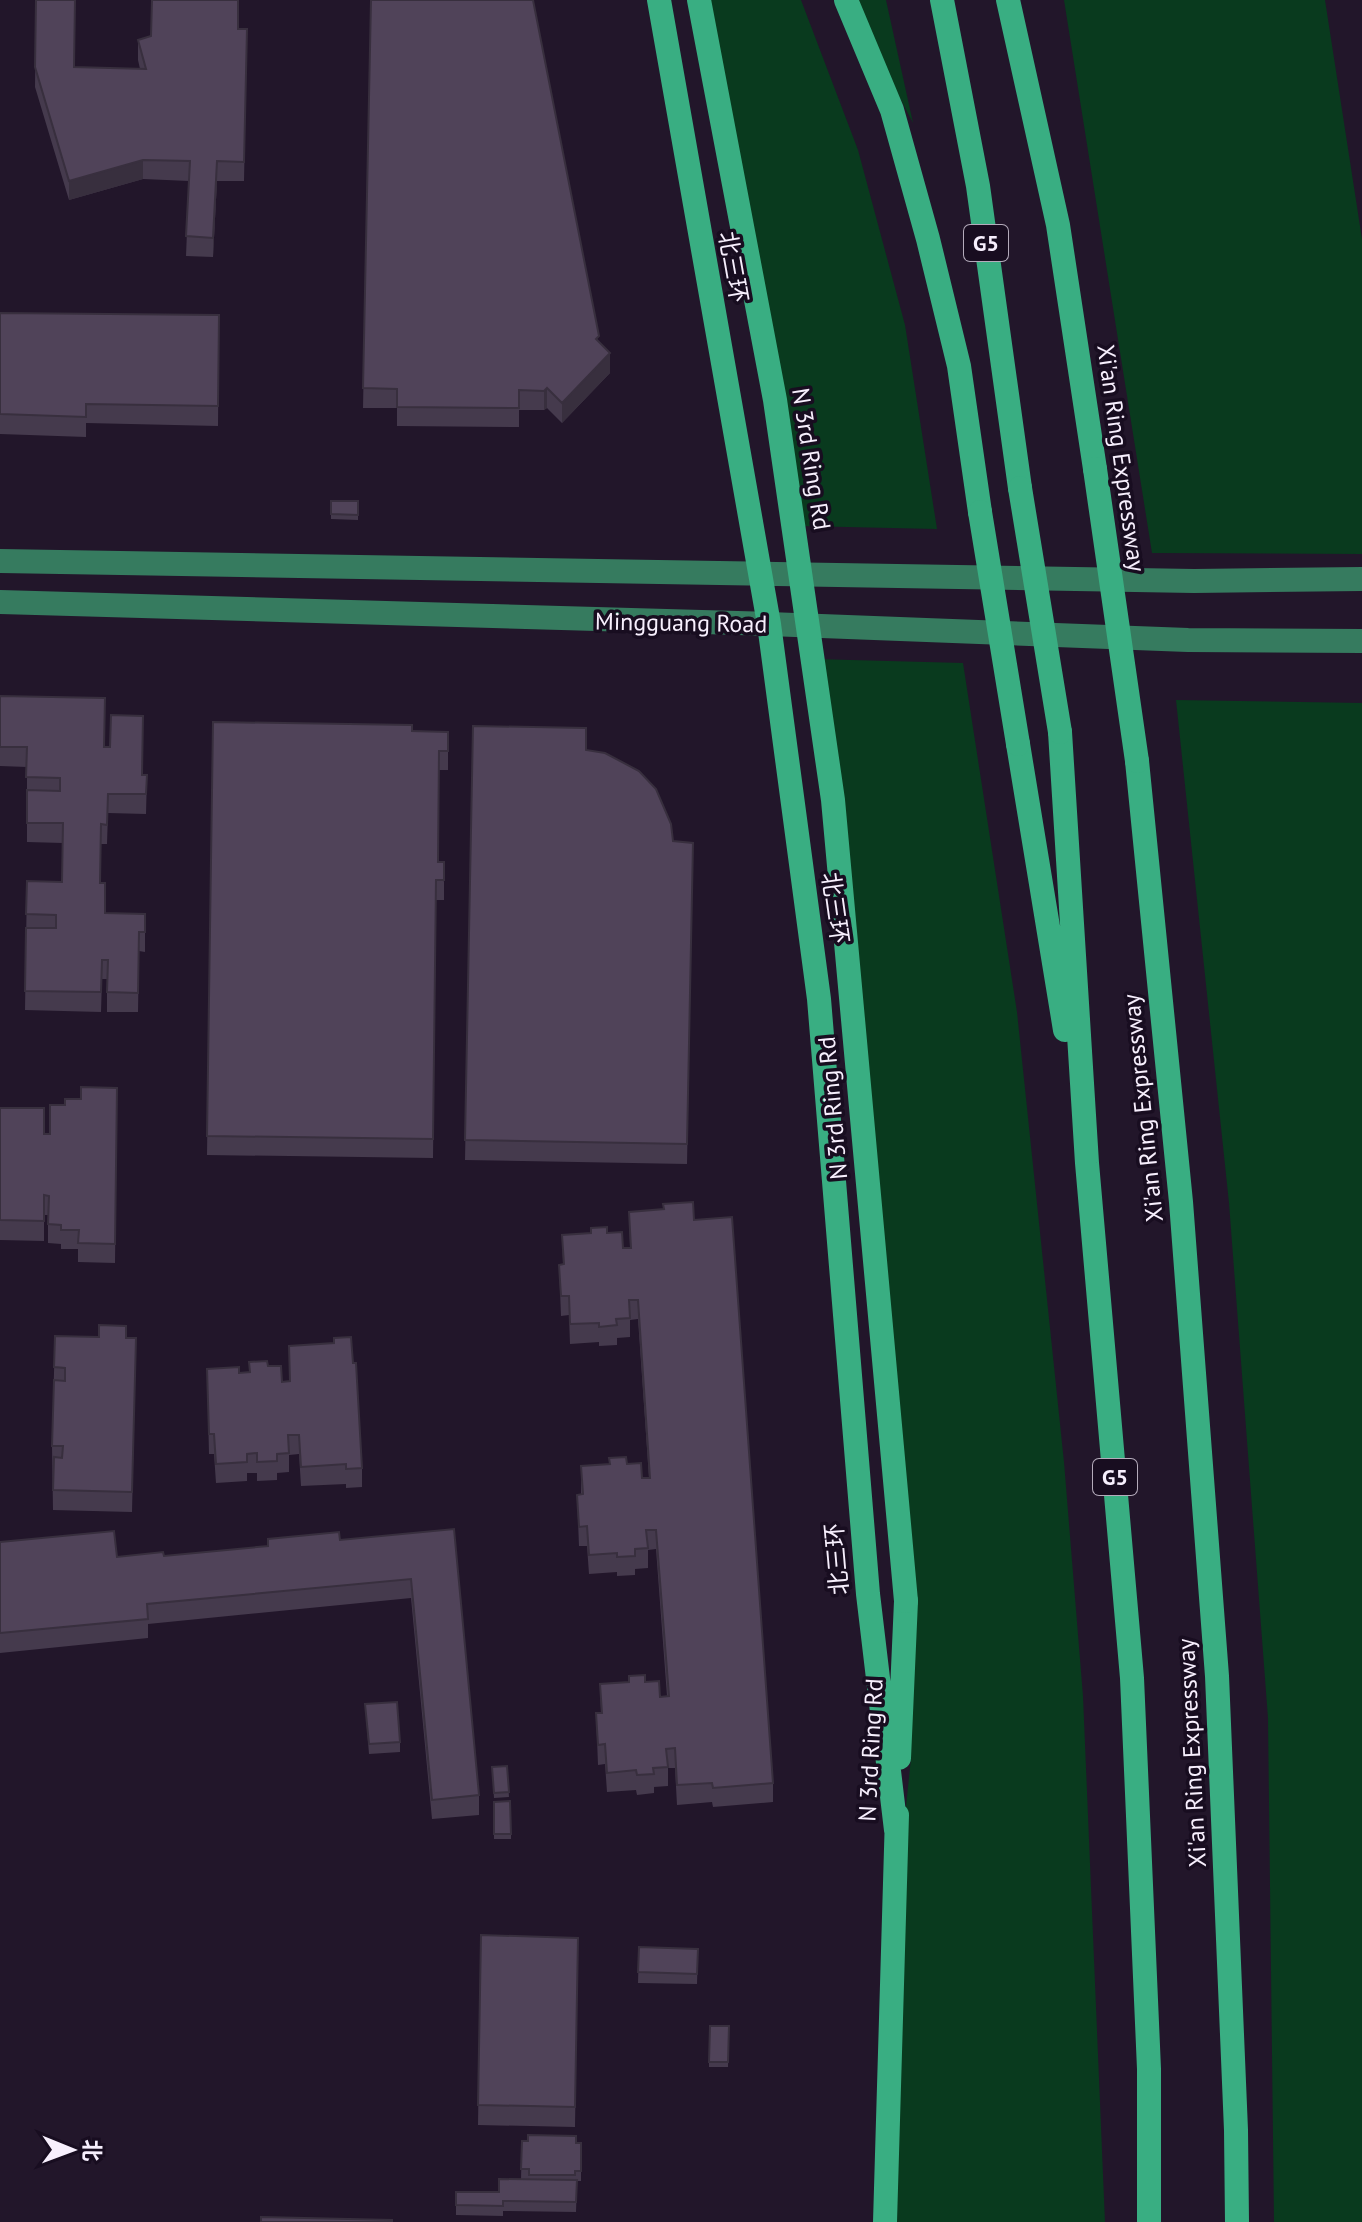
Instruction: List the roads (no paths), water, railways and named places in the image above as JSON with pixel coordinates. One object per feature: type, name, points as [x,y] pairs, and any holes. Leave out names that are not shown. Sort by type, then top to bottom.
[{"type":"highway","name":"北三环","points":[[659,0],[769,624],[819,999],[868,1594],[896,1830]]},
{"type":"highway","name":"N 3rd Ring Rd","points":[[699,0],[775,400],[833,800],[906,1601],[885,2222]]},
{"type":"highway","points":[[846,0],[892,110],[959,366],[980,512],[1087,1163]]},
{"type":"highway","name":"G5","points":[[942,0],[978,186],[1020,488],[1060,732],[1087,1163],[1132,1678],[1149,2069],[1149,2222]]},
{"type":"highway","name":"Xi'an Ring Expressway","points":[[1010,8],[1058,225],[1137,761],[1181,1202],[1217,1676],[1237,2222]]},
{"type":"main road","points":[[0,561],[1194,581],[1362,579]]},
{"type":"main road","name":"Mingguang Road","points":[[0,602],[769,624],[1156,640],[1362,641]]}]
